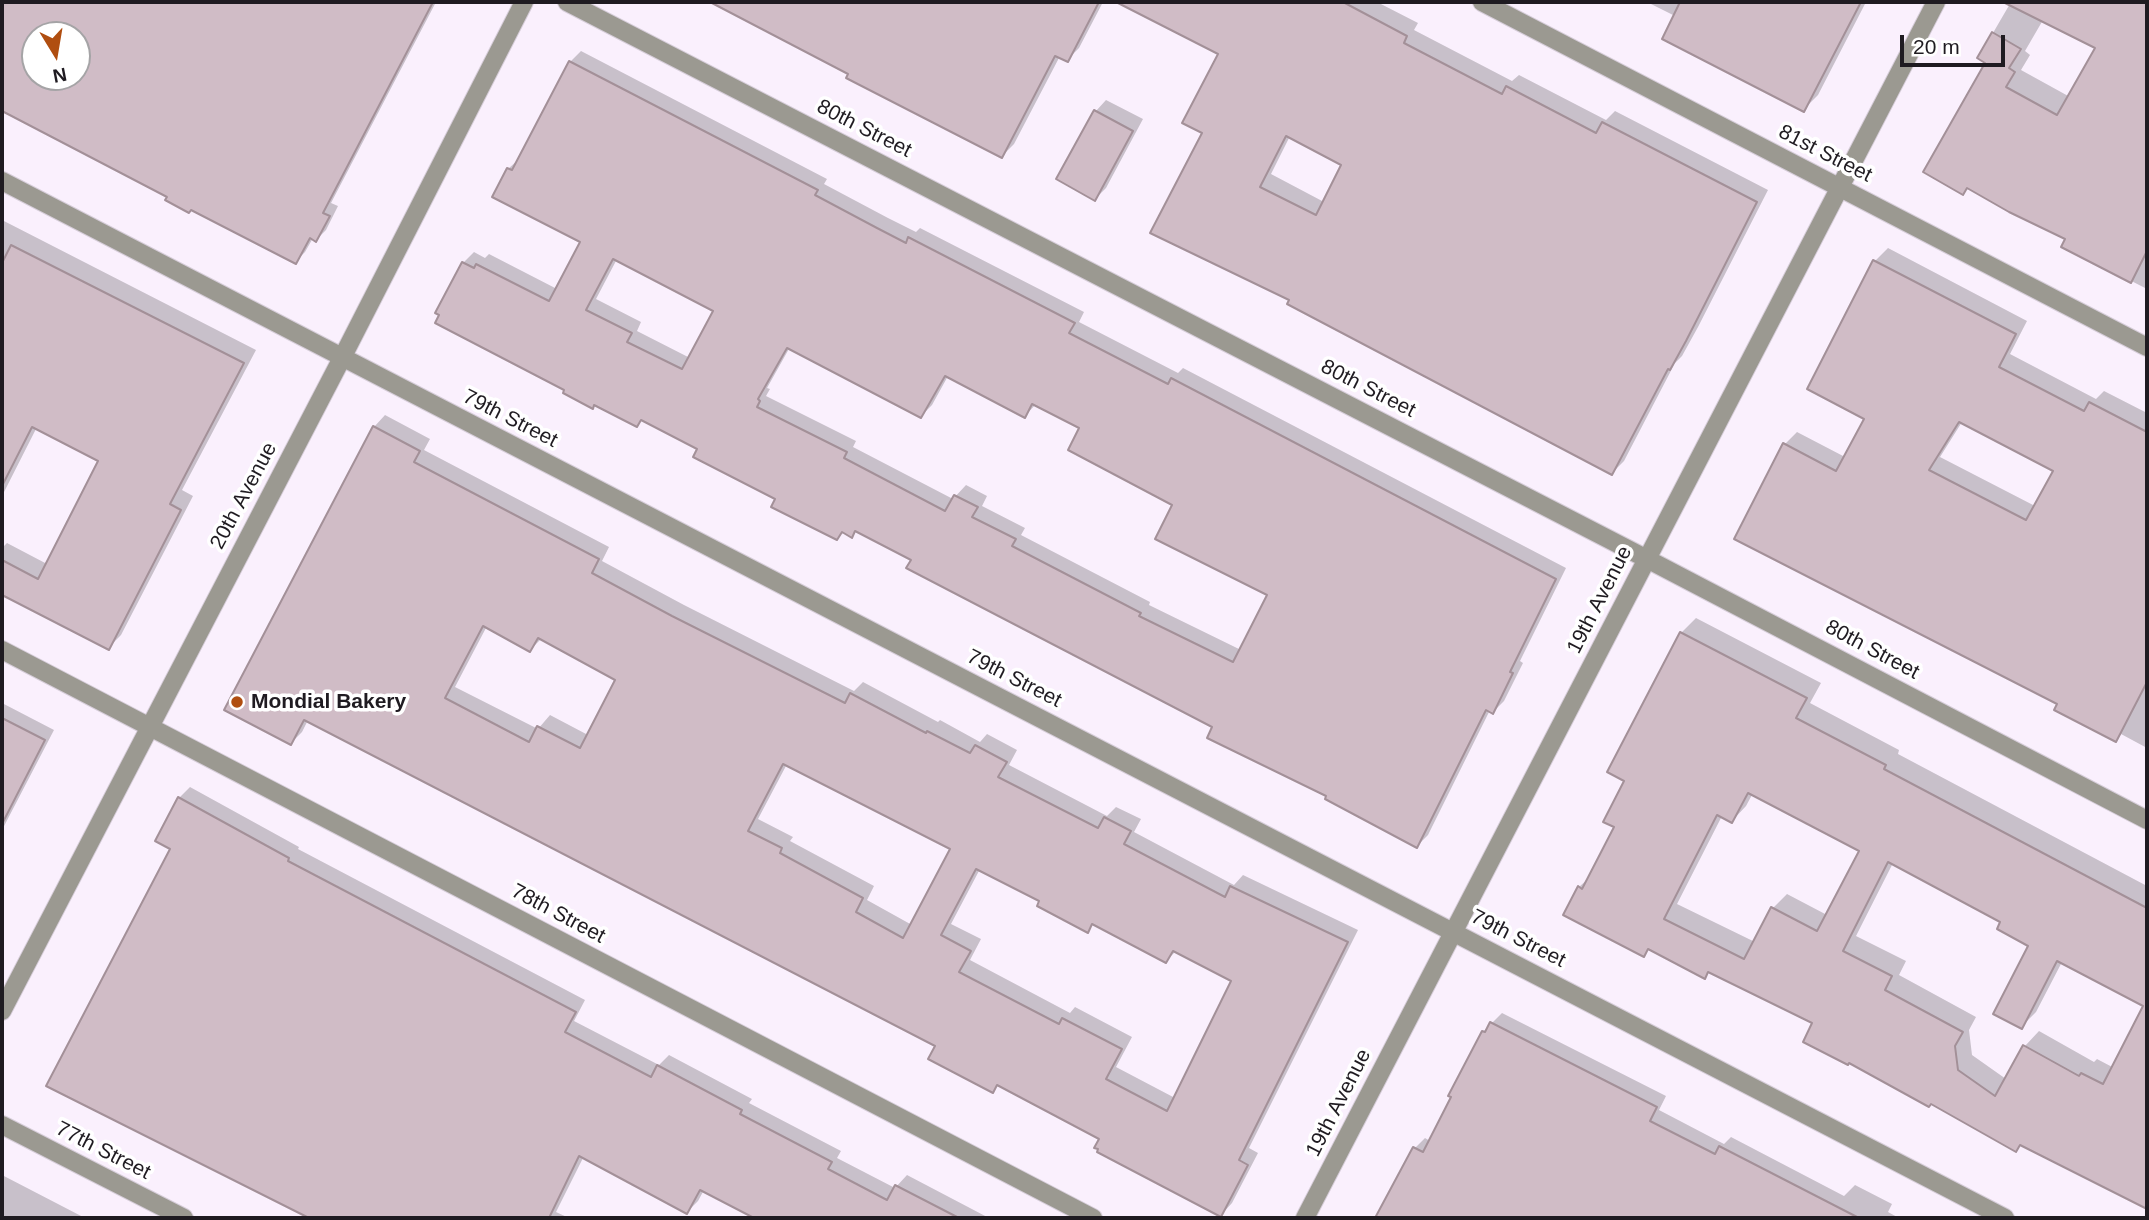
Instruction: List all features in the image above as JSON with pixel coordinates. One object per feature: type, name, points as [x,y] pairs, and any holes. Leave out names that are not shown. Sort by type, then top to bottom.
[{"type":"street","name":"20th Avenue","points":[[2,1011],[524,2]]},
{"type":"street","name":"80th Street","points":[[567,2],[2147,820]]},
{"type":"street","name":"81st Street","points":[[1482,2],[2147,347]]},
{"type":"street","name":"19th Avenue","points":[[1305,1218],[1936,2]]},
{"type":"street","name":"79th Street","points":[[2,181],[2005,1218]]},
{"type":"street","name":"78th Street","points":[[2,650],[1093,1218]]},
{"type":"street","name":"77th Street","points":[[2,1125],[184,1218]]},
{"type":"building","points":[[2,2],[433,2],[323,213],[330,216],[316,242],[310,238],[296,264],[191,210],[189,213],[165,200],[167,197],[2,111]]},
{"type":"building","points":[[710,2],[1099,2],[1068,62],[1055,56],[1002,158],[846,78],[848,74]]},
{"type":"building","points":[[1116,2],[1343,2],[1407,36],[1404,43],[1502,94],[1506,86],[1596,133],[1602,122],[1757,202],[1686,341],[1670,370],[1668,369],[1612,475],[1287,304],[1289,300],[1150,233],[1202,133],[1182,123],[1218,54]],"holes":[[[1286,136],[1341,165],[1316,215],[1260,187]]]},
{"type":"building","points":[[1680,2],[1861,2],[1804,112],[1662,39]]},
{"type":"building","points":[[2003,2],[2147,2],[2147,251],[2131,283],[2061,247],[2065,239],[1967,188],[1963,195],[1923,172],[1985,63],[1977,58],[1992,32],[2021,49],[2009,68],[2015,72],[2006,87],[2057,115],[2095,48]]},
{"type":"building","points":[[569,61],[818,190],[815,195],[877,228],[906,243],[908,237],[1075,323],[1069,333],[1168,384],[1171,378],[1556,579],[1510,672],[1513,673],[1493,714],[1486,710],[1417,848],[1325,799],[1326,796],[1207,738],[1212,727],[906,568],[911,560],[855,531],[852,538],[842,532],[837,540],[771,507],[775,499],[693,457],[697,449],[641,420],[637,427],[594,405],[593,409],[563,393],[564,390],[435,323],[439,315],[435,313],[462,262],[474,268],[476,264],[549,301],[580,242],[492,197],[507,168],[512,170]],"holes":[[[613,259],[713,311],[682,369],[627,342],[632,333],[586,310]],[[787,348],[921,418],[945,376],[1025,418],[1032,404],[1079,428],[1068,450],[1172,505],[1155,539],[1267,595],[1233,662],[1139,616],[1141,613],[1012,546],[1016,539],[972,517],[978,507],[954,495],[945,511],[844,458],[847,452],[757,407],[760,401],[758,399]]]},
{"type":"building","points":[[1094,110],[1133,131],[1095,201],[1056,179]]},
{"type":"building","points":[[11,245],[244,363],[170,504],[181,510],[109,650],[2,595],[2,560],[38,579],[98,461],[32,427],[2,486],[2,263]]},
{"type":"building","points":[[1873,260],[2016,334],[1999,367],[2084,411],[2089,402],[2147,432],[2147,682],[2116,742],[2054,710],[2057,704],[1734,539],[1783,443],[1836,471],[1864,419],[1807,389]],"holes":[[[1959,422],[2053,471],[2026,520],[1929,470]]]},
{"type":"building","points":[[373,426],[420,451],[414,462],[599,559],[592,573],[672,616],[845,703],[850,693],[970,753],[975,745],[1007,762],[998,777],[1098,828],[1104,817],[1131,831],[1124,844],[1225,897],[1230,886],[1348,942],[1239,1160],[1248,1165],[1221,1217],[1097,1152],[1098,1149],[1094,1148],[1099,1139],[997,1085],[993,1093],[928,1059],[935,1046],[304,720],[291,745],[224,710]],"holes":[[[483,626],[530,652],[538,638],[615,680],[580,748],[537,726],[529,742],[445,698]],[[783,764],[950,849],[903,938],[856,912],[863,898],[780,853],[782,848],[748,831]],[[976,869],[1039,901],[1037,906],[1088,933],[1092,924],[1166,963],[1173,951],[1231,981],[1167,1111],[1106,1079],[1122,1049],[1062,1018],[1059,1024],[959,972],[971,951],[941,935]]]},
{"type":"building","points":[[1680,632],[1807,698],[1796,718],[1886,765],[1884,769],[2147,908],[2147,1209],[2020,1145],[2016,1152],[1931,1104],[1929,1107],[1849,1063],[1848,1065],[1803,1042],[1812,1023],[1708,972],[1705,979],[1648,949],[1644,957],[1563,915],[1578,886],[1582,889],[1614,827],[1603,822],[1624,781],[1607,772]],"holes":[[[1748,793],[1859,851],[1817,931],[1771,907],[1744,959],[1664,919],[1717,815],[1732,823]],[[1888,862],[2000,922],[1997,929],[2028,946],[1993,1014],[2022,1029],[2057,961],[2143,1006],[2103,1084],[2081,1073],[2079,1076],[2023,1045],[1995,1096],[1958,1070],[1955,1046],[1963,1032],[1885,990],[1892,976],[1843,951]]]},
{"type":"building","points":[[2,718],[45,740],[2,824]]},
{"type":"building","points":[[178,797],[289,858],[288,861],[576,1012],[565,1032],[651,1077],[657,1065],[742,1110],[740,1114],[832,1162],[828,1169],[887,1200],[895,1185],[959,1218],[754,1218],[700,1190],[687,1214],[579,1156],[549,1218],[309,1218],[46,1086],[170,849],[155,841]]},
{"type":"building","points":[[1490,1022],[1657,1107],[1650,1121],[1715,1154],[1719,1146],[1859,1218],[1375,1218],[1413,1147],[1423,1152],[1451,1097],[1448,1096],[1482,1031],[1485,1032]]},
{"type":"place","name":"Mondial Bakery","points":[[237,702]]}]
